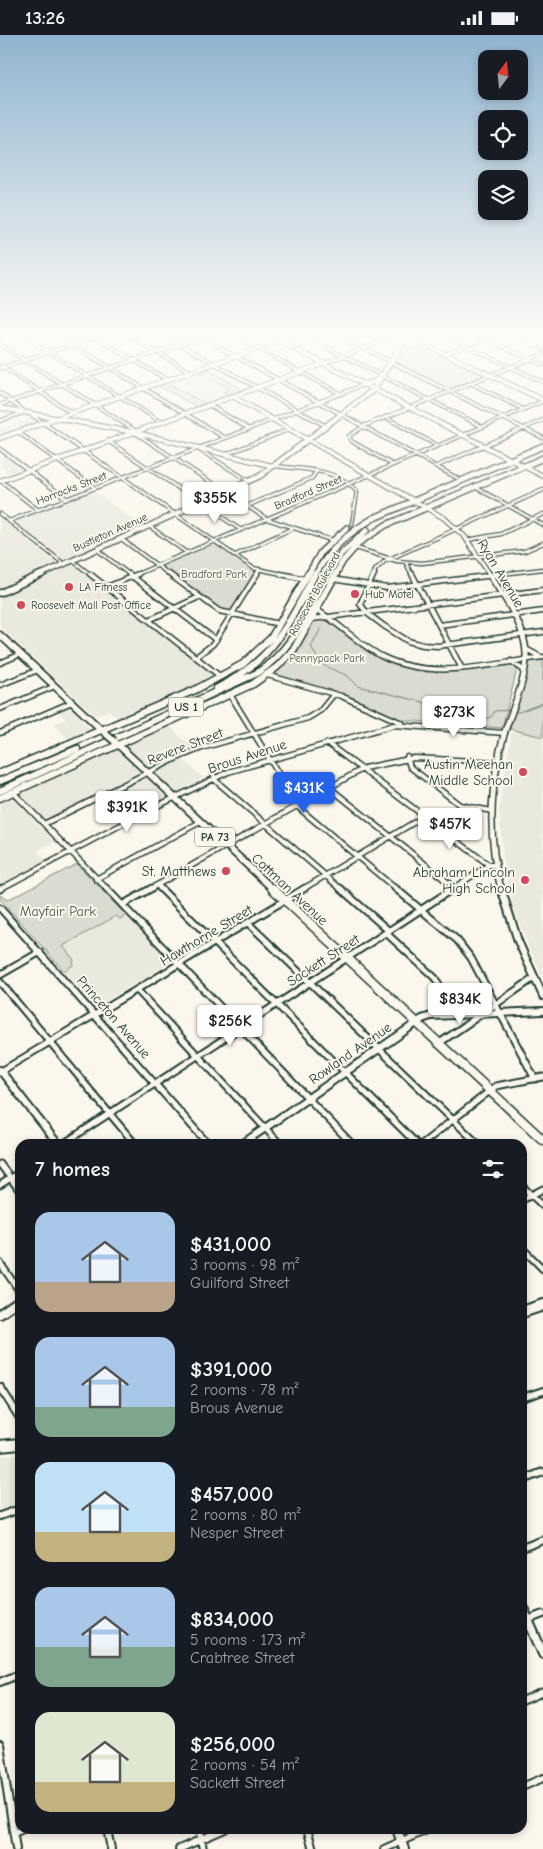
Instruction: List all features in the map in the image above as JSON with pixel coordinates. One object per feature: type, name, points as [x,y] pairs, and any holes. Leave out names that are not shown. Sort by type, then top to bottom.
[{"type":"highway","name":"Roosevelt Boulevard","points":[[0,773],[104,732],[221,677],[257,653],[279,624],[320,552],[330,540],[352,524],[475,487],[489,481],[543,442]]},
{"type":"highway","points":[[515,462],[537,453],[543,447]]},
{"type":"highway","name":"Roosevelt Boulevard","points":[[0,798],[116,743],[231,696],[267,675],[294,649],[343,561],[354,547],[442,484],[543,454]]},
{"type":"highway","name":"Roosevelt Boulevard","points":[[0,781],[216,689],[241,675],[270,650],[324,557],[337,542],[368,520],[469,485],[515,462],[543,458]]},
{"type":"highway","name":"Roosevelt Boulevard","points":[[0,791],[240,683],[258,672],[274,660],[290,643],[338,556],[350,543],[418,503],[442,493],[460,479]]},
{"type":"highway","points":[[469,485],[489,481]]},
{"type":"highway","points":[[329,587],[330,572]]},
{"type":"highway","points":[[293,613],[297,593]]},
{"type":"highway","points":[[195,690],[241,675]]},
{"type":"highway","points":[[0,791],[33,783]]},
{"type":"main road","name":"Bustleton Avenue","points":[[0,593],[249,481],[273,466],[330,421]]},
{"type":"main road","name":"Cottman Avenue","points":[[2,638],[543,1140]]},
{"type":"main road","points":[[527,1310],[543,1305]]},
{"type":"main road","points":[[0,1446],[15,1444]]},
{"type":"street","points":[[40,421],[234,556],[259,570],[305,579]]},
{"type":"street","points":[[0,439],[52,421]]},
{"type":"street","points":[[66,421],[135,432],[273,466],[336,476],[351,483],[358,492],[352,524]]},
{"type":"street","points":[[118,421],[267,519],[330,540]]},
{"type":"street","points":[[0,481],[165,421]]},
{"type":"street","points":[[197,421],[225,438]]},
{"type":"street","points":[[235,421],[249,429]]},
{"type":"street","name":"Horrocks Street","points":[[9,521],[272,421]]},
{"type":"street","name":"Ryan Avenue","points":[[275,421],[418,503],[457,528],[478,557],[524,635],[525,659],[497,762],[492,811],[496,865],[514,933],[543,996]]},
{"type":"street","points":[[316,421],[324,425]]},
{"type":"street","points":[[354,421],[460,479]]},
{"type":"street","points":[[376,421],[352,433],[349,438],[350,441],[393,465]]},
{"type":"street","points":[[392,421],[438,446]]},
{"type":"street","points":[[434,421],[543,476]]},
{"type":"street","points":[[471,421],[483,427]]},
{"type":"street","name":"Bradford Street","points":[[107,587],[497,421]]},
{"type":"street","points":[[509,421],[543,438]]},
{"type":"street","points":[[436,466],[541,421]]},
{"type":"street","points":[[123,431],[126,429],[125,425]]},
{"type":"street","points":[[224,455],[290,429]]},
{"type":"street","points":[[18,432],[95,488]]},
{"type":"street","points":[[150,437],[150,443]]},
{"type":"street","points":[[108,441],[241,530]]},
{"type":"street","points":[[0,449],[67,499]]},
{"type":"street","points":[[198,449],[249,481]]},
{"type":"street","points":[[248,506],[312,478],[316,472]]},
{"type":"street","points":[[0,481],[38,510]]},
{"type":"street","points":[[475,487],[543,525]]},
{"type":"street","points":[[543,490],[388,559],[377,568],[360,601],[365,612],[411,642],[431,646],[543,632]]},
{"type":"street","points":[[0,514],[64,564]]},
{"type":"street","points":[[467,540],[501,534],[543,514]]},
{"type":"street","points":[[149,526],[187,553]]},
{"type":"street","points":[[234,556],[293,528]]},
{"type":"street","points":[[120,539],[219,611],[279,624]]},
{"type":"street","points":[[354,547],[388,559],[406,563],[422,563],[525,551],[543,543]]},
{"type":"street","points":[[96,549],[216,640]]},
{"type":"street","points":[[72,560],[221,677]]},
{"type":"street","points":[[406,563],[461,667]]},
{"type":"street","points":[[333,579],[387,588],[543,569]]},
{"type":"street","points":[[196,657],[209,649],[216,640],[259,570]]},
{"type":"street","points":[[312,619],[543,590]]},
{"type":"street","points":[[149,620],[199,597]]},
{"type":"street","points":[[317,610],[381,656],[399,664],[432,670],[543,657]]},
{"type":"street","points":[[439,625],[543,611]]},
{"type":"street","points":[[526,649],[543,657]]},
{"type":"street","points":[[0,663],[21,654]]},
{"type":"street","points":[[509,661],[522,669]]},
{"type":"street","points":[[0,685],[38,670]]},
{"type":"street","points":[[267,675],[334,694],[404,724],[505,733]]},
{"type":"street","points":[[0,709],[55,686]]},
{"type":"street","name":"Revere Street","points":[[44,825],[147,772],[202,748],[308,718],[320,710],[334,694]]},
{"type":"street","points":[[231,696],[298,806],[456,940],[471,958],[535,1079]]},
{"type":"street","points":[[0,733],[72,702]]},
{"type":"street","name":"Brous Avenue","points":[[0,889],[214,777],[327,743],[404,724]]},
{"type":"street","points":[[327,743],[489,865],[496,865]]},
{"type":"street","points":[[407,757],[410,767],[460,805],[470,809],[492,811]]},
{"type":"street","points":[[122,905],[362,770],[407,757],[497,762]]},
{"type":"street","points":[[214,777],[215,780],[325,876],[430,972],[444,991],[454,1015]]},
{"type":"street","points":[[330,788],[455,888]]},
{"type":"street","points":[[13,792],[347,1139]]},
{"type":"street","name":"Hawthorne Street","points":[[0,1071],[423,817]]},
{"type":"street","points":[[96,879],[200,822]]},
{"type":"street","name":"Sackett Street","points":[[71,1139],[489,865]]},
{"type":"street","points":[[158,886],[412,1139]]},
{"type":"street","name":"Princeton Avenue","points":[[0,908],[204,1139]]},
{"type":"street","points":[[248,923],[473,1139]]},
{"type":"street","points":[[0,975],[40,953]]},
{"type":"street","points":[[438,1044],[534,978]]},
{"type":"street","points":[[0,982],[131,1139]]},
{"type":"street","points":[[137,990],[276,1139]]},
{"type":"street","name":"Rowland Avenue","points":[[249,1139],[377,1048],[415,1022],[426,1017],[543,1011]]},
{"type":"street","points":[[0,1071],[54,1139]]},
{"type":"street","points":[[428,1139],[496,1086],[543,1077]]},
{"type":"street","points":[[0,1164],[15,1184]]},
{"type":"street","points":[[0,1185],[15,1174]]},
{"type":"street","points":[[527,1198],[543,1189]]},
{"type":"street","points":[[527,1190],[543,1206]]},
{"type":"street","points":[[527,1254],[543,1269]]},
{"type":"street","points":[[0,1263],[15,1285]]},
{"type":"street","points":[[0,1314],[15,1304]]},
{"type":"street","points":[[0,1387],[15,1410]]},
{"type":"street","points":[[527,1396],[543,1391]]},
{"type":"street","points":[[527,1478],[543,1472]]},
{"type":"street","points":[[0,1516],[15,1511]]},
{"type":"street","points":[[527,1546],[543,1540]]},
{"type":"street","points":[[527,1621],[543,1614]]},
{"type":"street","points":[[527,1623],[543,1654]]},
{"type":"street","points":[[0,1682],[15,1676]]},
{"type":"street","points":[[527,1699],[543,1692]]},
{"type":"street","points":[[0,1744],[16,1849]]},
{"type":"street","points":[[527,1785],[543,1778]]},
{"type":"street","points":[[108,1834],[111,1849]]},
{"type":"street","points":[[200,1834],[203,1849]]},
{"type":"street","points":[[179,1849],[214,1834]]},
{"type":"street","points":[[308,1834],[313,1849]]},
{"type":"street","points":[[384,1849],[402,1845],[421,1834]]},
{"type":"shaded area","points":[[24,421],[39,422],[0,436],[0,429]]},
{"type":"shaded area","points":[[6,457],[24,470],[11,475],[0,467],[0,459]]},
{"type":"shaded area","points":[[93,490],[142,526],[64,560],[14,521]]},
{"type":"shaded area","points":[[0,517],[6,523],[56,563],[0,588]]},
{"type":"shaded area","points":[[72,563],[215,676],[118,719],[109,710],[96,716],[0,627],[0,597]]},
{"type":"shaded area","points":[[69,707],[90,729],[68,739],[54,724],[66,719],[59,711]]},
{"type":"shaded area","points":[[169,726],[193,748],[177,754],[203,778],[175,793],[127,747],[127,744]]},
{"type":"shaded area","name":"Abraham Lincoln High School","points":[[512,730],[528,731],[543,736],[543,977],[512,904],[503,857],[499,810]]},
{"type":"shaded area","points":[[116,750],[167,797],[147,808],[138,799],[122,808],[104,790],[46,820],[19,792]]},
{"type":"shaded area","points":[[12,798],[55,842],[37,851],[46,860],[0,885],[0,803]]},
{"type":"shaded area","points":[[117,915],[120,919],[126,915],[171,962],[96,1007],[64,971],[70,968],[63,946]]},
{"type":"shaded area","points":[[15,1454],[15,1507],[0,1512],[0,1456]]},
{"type":"green space","name":"Bradford Park","points":[[214,541],[259,570],[232,615],[225,614],[157,565]]},
{"type":"green space","name":"Pennypack Park","points":[[322,619],[335,625],[379,657],[410,669],[427,671],[460,670],[510,663],[518,666],[502,728],[401,720],[351,697],[274,674],[299,645],[313,621]]},
{"type":"green space","points":[[543,659],[543,737],[510,729],[529,661]]},
{"type":"green space","name":"Mayfair Park","points":[[77,864],[126,915],[120,919],[116,916],[63,946],[74,960],[73,965],[64,971],[0,899],[0,895],[7,900]]},
{"type":"waterway","points":[[322,627],[311,646],[316,656],[325,666],[348,676],[358,686],[423,702],[448,719],[478,721],[491,717],[495,711],[510,710]]},
{"type":"waterway","points":[[514,711],[519,712],[543,703]]},
{"type":"place","name":"LA Fitness","points":[[69,587]]},
{"type":"place","name":"Hub Motel","points":[[355,594]]},
{"type":"place","name":"Roosevelt Mall Post Office","points":[[21,605]]},
{"type":"place","name":"Austin Meehan Middle School","points":[[523,772]]},
{"type":"place","name":"St. Matthews","points":[[226,871]]},
{"type":"place","name":"Abraham Lincoln High School","points":[[525,880]]}]
